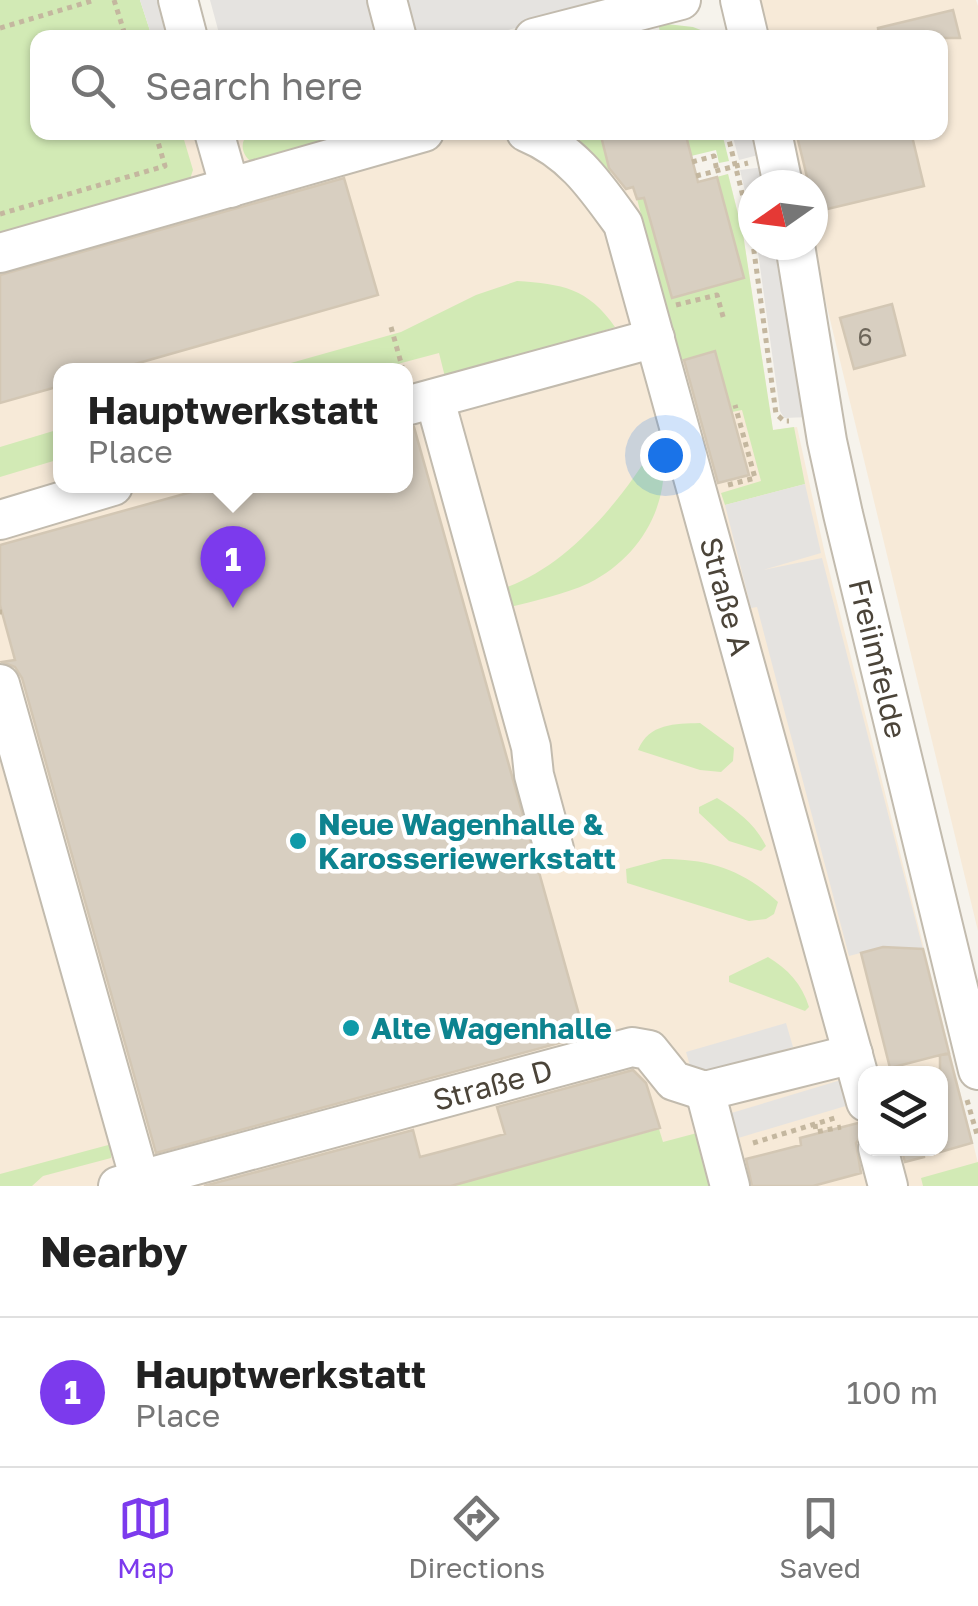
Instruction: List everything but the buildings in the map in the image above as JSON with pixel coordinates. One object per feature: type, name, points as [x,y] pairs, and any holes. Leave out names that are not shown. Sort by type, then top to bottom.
[{"type":"street","points":[[178,0],[186,30]]},
{"type":"street","points":[[386,0],[395,30]]},
{"type":"street","points":[[565,30],[681,0]]},
{"type":"street","points":[[740,0],[747,30]]},
{"type":"street","points":[[216,140],[230,188]]},
{"type":"street","points":[[0,253],[396,140]]},
{"type":"street","name":"Straße A","points":[[542,140],[566,152],[590,177],[623,224],[664,322],[853,1054],[850,1115]]},
{"type":"street","points":[[774,140],[780,170]]},
{"type":"street","name":"Freiimfelde","points":[[798,260],[839,496],[955,1082]]},
{"type":"street","points":[[554,849],[534,775],[531,748],[420,403],[664,322]]},
{"type":"street","points":[[0,520],[90,493]]},
{"type":"street","points":[[0,684],[129,1183]]},
{"type":"street","name":"Straße D","points":[[129,1183],[632,1047],[649,1050],[674,1080],[705,1091]]},
{"type":"street","points":[[730,1186],[705,1091],[853,1054]]},
{"type":"street","points":[[880,1156],[888,1186]]},
{"type":"path","points":[[0,28],[95,0]]},
{"type":"path","points":[[114,0],[123,30]]},
{"type":"path","points":[[0,214],[165,166],[157,140]]},
{"type":"path","points":[[729,140],[751,229],[776,414],[784,421],[802,422]]},
{"type":"path","points":[[692,162],[714,156],[716,170]]},
{"type":"path","points":[[664,322],[717,295],[724,320]]},
{"type":"path","points":[[391,328],[401,363]]},
{"type":"path","points":[[725,486],[755,478],[735,405]]},
{"type":"path","points":[[815,1124],[816,1132],[850,1115]]},
{"type":"path","points":[[746,1145],[850,1115]]},
{"type":"shaded area","points":[[140,0],[160,0],[170,30],[150,30]]},
{"type":"shaded area","points":[[210,0],[369,0],[378,30],[218,30]]},
{"type":"shaded area","points":[[404,0],[608,3],[508,30],[411,30]]},
{"type":"shaded area","points":[[753,0],[976,0],[978,6],[978,931],[816,260],[828,260],[828,170],[794,170],[787,140],[948,140],[948,30],[760,30]]},
{"type":"shaded area","points":[[146,140],[687,140],[698,182],[728,174],[738,214],[738,260],[747,260],[773,430],[797,427],[825,554],[978,1163],[978,1186],[712,1186],[663,1142],[451,1186],[0,1186],[0,219]]},
{"type":"shaded area","points":[[734,140],[759,140],[762,154],[739,160]]},
{"type":"shaded area","points":[[759,260],[783,260],[809,417],[784,418]]},
{"type":"shaded area","points":[[805,484],[821,553],[763,570],[822,558],[923,949],[883,947],[849,956],[757,607],[751,608],[725,505]]},
{"type":"shaded area","points":[[786,1023],[793,1047],[693,1076],[686,1052]]},
{"type":"shaded area","points":[[841,1080],[849,1105],[725,1142],[718,1117]]},
{"type":"green space","points":[[0,0],[140,0],[150,30],[30,30],[30,140],[184,140],[193,170],[189,182],[0,239]]},
{"type":"green space","points":[[658,23],[701,30],[660,30]]},
{"type":"green space","points":[[345,140],[255,164],[247,158],[243,141]]},
{"type":"green space","points":[[578,140],[602,140],[613,182]]},
{"type":"green space","points":[[687,140],[724,140],[729,161],[719,163],[716,150],[691,156]]},
{"type":"green space","points":[[728,174],[738,214],[738,259],[717,177]]},
{"type":"green space","points":[[644,198],[672,297],[743,278],[738,260],[747,260],[773,430],[794,427],[805,484],[725,505],[721,493],[761,481],[742,410],[732,412],[715,352],[680,361],[637,199]]},
{"type":"green space","points":[[517,281],[548,284],[584,296],[615,327],[446,381],[439,353],[401,363],[291,363],[401,332],[476,295]]},
{"type":"green space","points":[[53,431],[53,461],[0,477],[0,447]]},
{"type":"green space","points":[[655,444],[662,447],[662,488],[657,508],[637,544],[589,583],[506,608],[501,589],[524,580],[569,550],[609,509]]},
{"type":"green space","points":[[700,723],[734,748],[733,761],[721,772],[700,770],[638,750],[656,730]]},
{"type":"green space","points":[[717,798],[756,831],[766,846],[761,851],[729,841],[699,813],[699,807]]},
{"type":"green space","points":[[663,859],[696,861],[739,874],[778,902],[774,914],[749,921],[627,883],[626,869]]},
{"type":"green space","points":[[768,957],[798,984],[809,1007],[805,1011],[729,982],[729,976]]},
{"type":"green space","points":[[659,1129],[663,1142],[697,1133],[712,1186],[451,1186]]},
{"type":"green space","points":[[112,1144],[111,1158],[43,1176],[32,1186],[0,1186],[0,1174]]},
{"type":"green space","points":[[978,1162],[978,1186],[923,1186],[921,1178]]},
{"type":"place","name":"Hauptwerkstatt","points":[[233,608]]},
{"type":"place","name":"Neue Wagenhalle & Karosseriewerkstatt","points":[[298,841]]},
{"type":"place","name":"Alte Wagenhalle","points":[[351,1028]]}]
